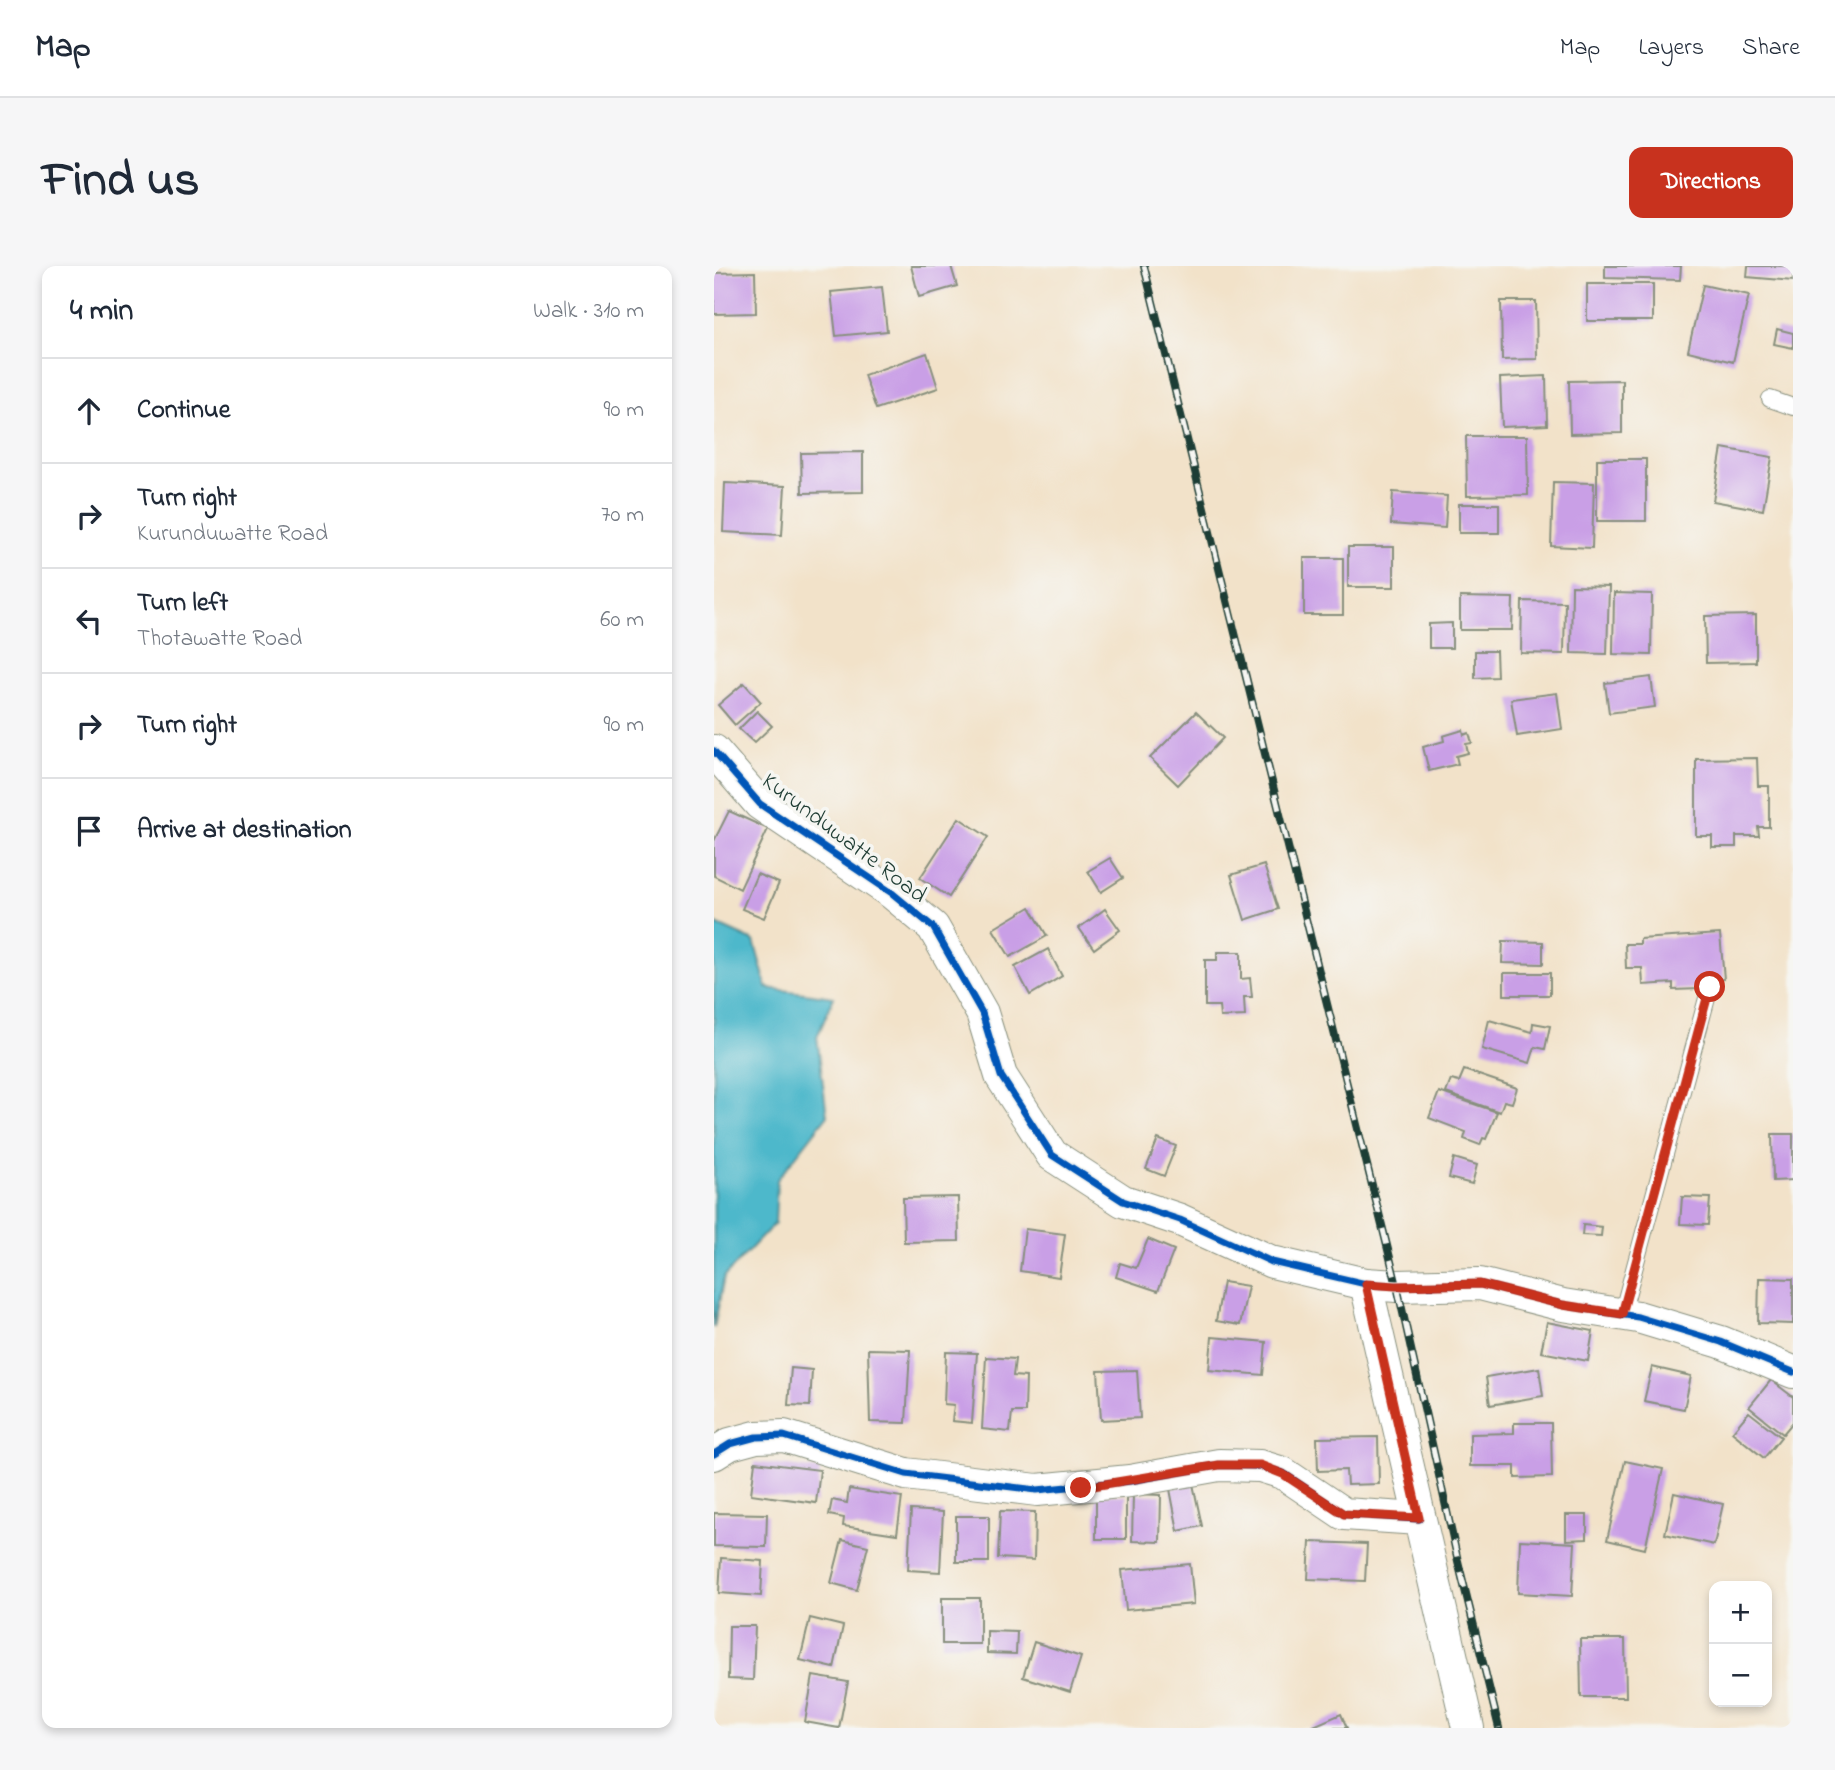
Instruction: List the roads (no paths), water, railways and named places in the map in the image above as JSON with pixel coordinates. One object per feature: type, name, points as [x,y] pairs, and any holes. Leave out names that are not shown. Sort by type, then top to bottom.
[{"type":"street","name":"Kurunduwatte Road","points":[[714,751],[760,804],[892,893],[933,927],[982,1013],[1001,1076],[1052,1155],[1123,1201],[1180,1220],[1272,1262],[1366,1284],[1480,1284],[1563,1305],[1622,1314],[1721,1342],[1793,1372]]},
{"type":"street","points":[[1366,1284],[1468,1728]]},
{"type":"street","points":[[714,1454],[730,1444],[756,1437],[784,1436],[906,1474],[1037,1490],[1130,1481],[1219,1465],[1260,1465],[1283,1474],[1344,1514],[1419,1518]]},
{"type":"lane","points":[[1770,399],[1793,407]]},
{"type":"lane","points":[[1622,1314],[1710,987]]},
{"type":"water","points":[[714,923],[754,941],[767,988],[834,997],[817,1037],[827,1116],[777,1180],[775,1223],[724,1277],[714,1328]]},
{"type":"railway","points":[[1144,266],[1397,1286],[1458,1561],[1499,1728]]}]
